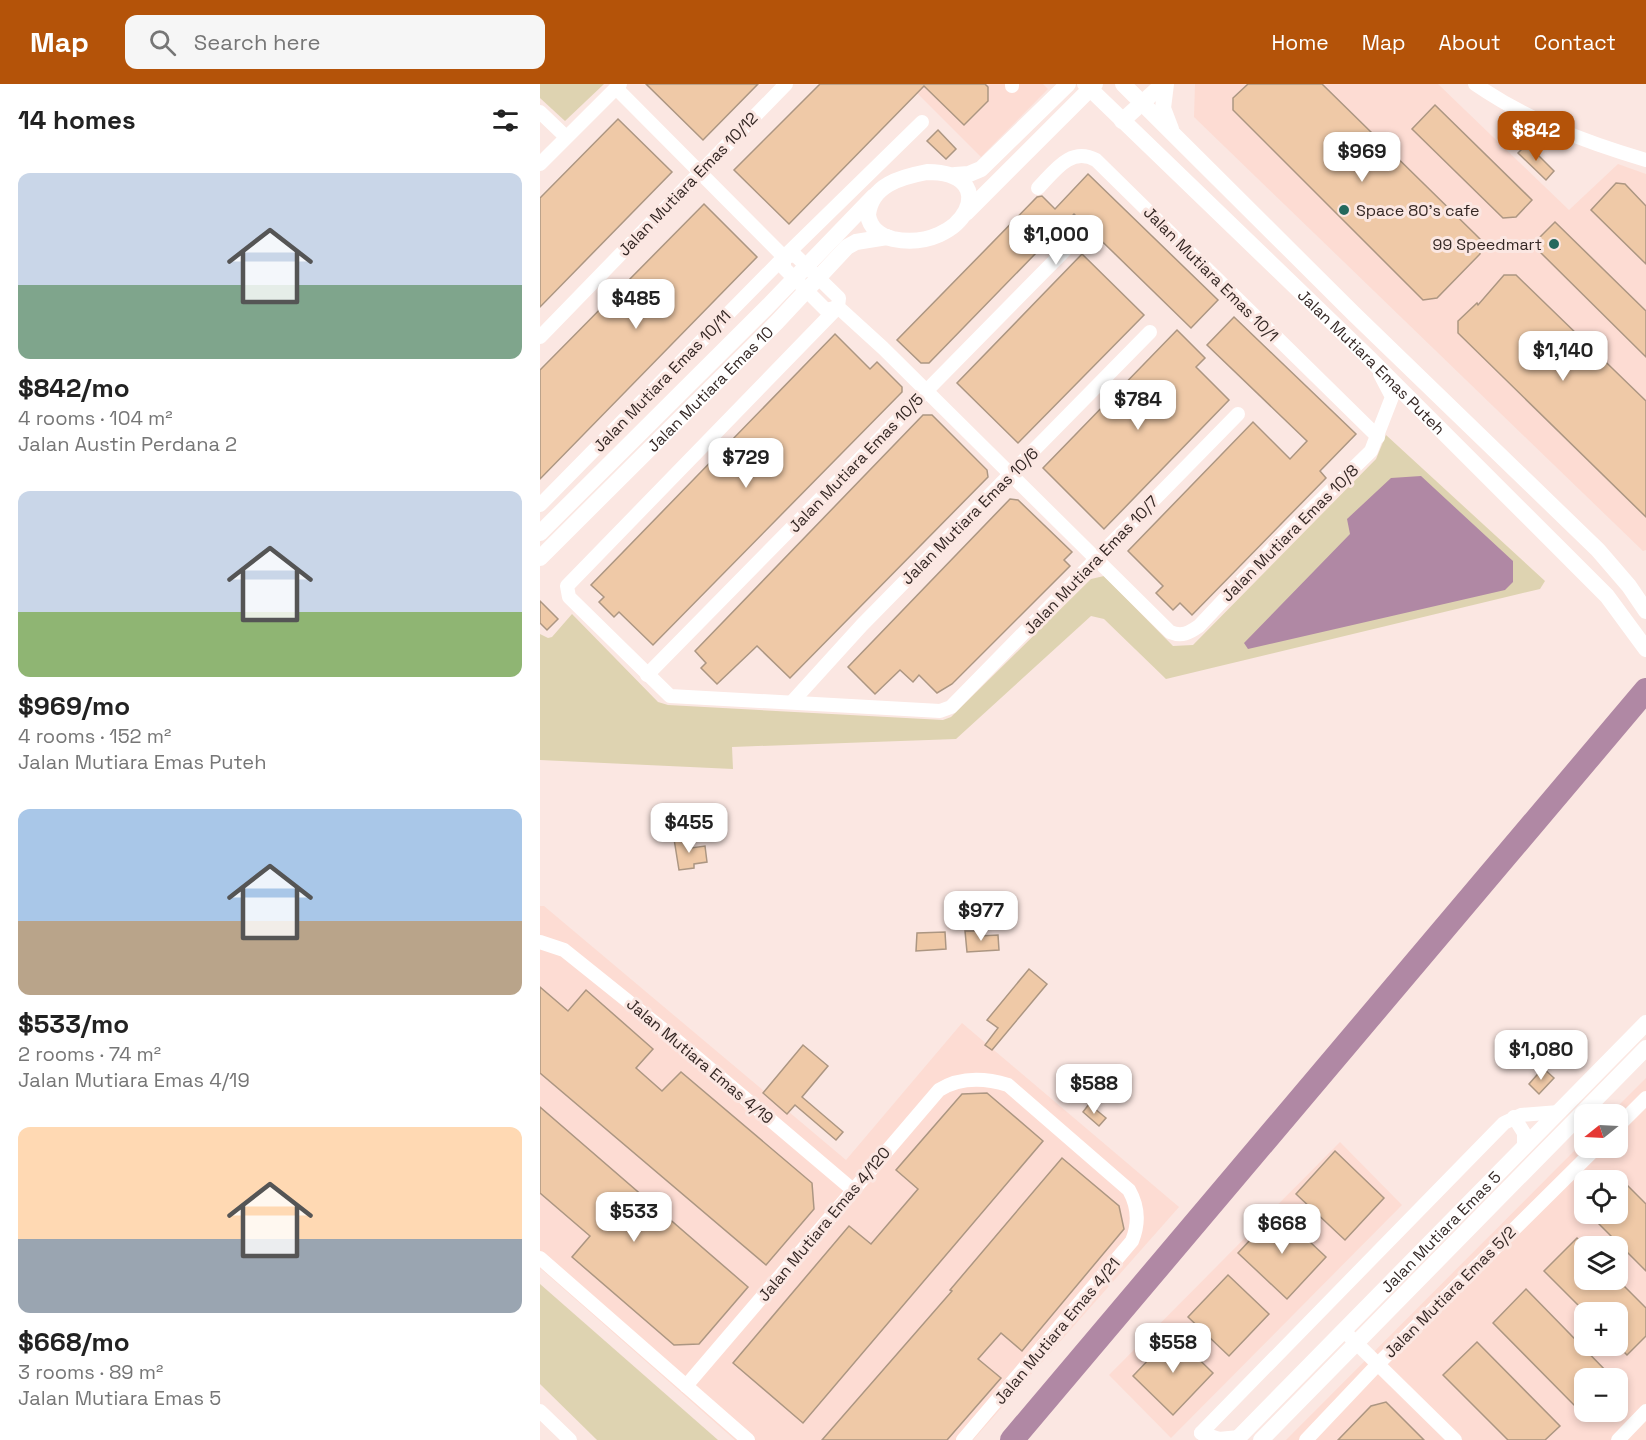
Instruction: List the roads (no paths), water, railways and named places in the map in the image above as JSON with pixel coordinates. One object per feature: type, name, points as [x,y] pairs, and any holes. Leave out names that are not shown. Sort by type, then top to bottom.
[{"type":"street","name":"Jalan Mutiara Emas 10/12","points":[[540,337],[786,84]]},
{"type":"street","points":[[1104,103],[1123,84]]},
{"type":"street","name":"Jalan Mutiara Emas Puteh","points":[[1123,84],[1598,550],[1629,586],[1646,611]]},
{"type":"street","points":[[1072,106],[1092,106],[1122,121],[1164,84]]},
{"type":"street","points":[[1164,84],[1163,108],[1174,136]]},
{"type":"street","points":[[1475,84],[1508,105],[1559,131],[1604,149],[1646,160]]},
{"type":"street","points":[[540,164],[618,86],[784,257],[784,268],[800,285],[826,310],[838,308]]},
{"type":"street","points":[[1063,87],[981,169],[969,174],[955,175],[927,172],[889,183],[874,196],[868,211],[869,220],[876,231],[887,237],[915,241],[941,236],[959,223],[965,213],[1090,86]]},
{"type":"street","name":"Jalan Mutiara Emas Puteh","points":[[1090,86],[1122,121],[1368,357],[1607,596],[1646,649]]},
{"type":"street","points":[[540,112],[566,138]]},
{"type":"street","name":"Jalan Mutiara Emas 10/11","points":[[540,505],[784,257],[922,122]]},
{"type":"street","name":"Jalan Mutiara Emas 10/1","points":[[1038,188],[1068,158],[1085,155],[1096,159],[1378,437]]},
{"type":"street","points":[[981,169],[993,185]]},
{"type":"street","points":[[955,175],[968,190],[965,213]]},
{"type":"street","name":"Jalan Mutiara Emas 10","points":[[540,558],[813,272],[874,196]]},
{"type":"street","name":"Jalan Mutiara Emas 10","points":[[813,272],[856,242],[887,237]]},
{"type":"street","name":"Jalan Mutiara Emas 10/5","points":[[647,675],[1065,250]]},
{"type":"street","points":[[784,257],[795,255],[838,298],[838,308],[573,577],[567,586],[569,597],[666,694],[674,697],[792,702]]},
{"type":"street","name":"Jalan Mutiara Emas 10","points":[[540,532],[800,285]]},
{"type":"street","points":[[838,308],[926,391],[1097,560]]},
{"type":"street","name":"Jalan Mutiara Emas 10/6","points":[[792,702],[862,625],[1011,476],[1150,332]]},
{"type":"street","name":"Jalan Mutiara Emas 10/8","points":[[1097,560],[1170,632],[1185,634],[1199,626],[1283,537],[1371,451],[1392,397],[1368,357]]},
{"type":"street","name":"Jalan Mutiara Emas 10/7","points":[[792,702],[940,711],[956,702],[1238,414]]},
{"type":"street","name":"Jalan Mutiara Emas 4/19","points":[[540,942],[564,950],[675,1039],[853,1190]]},
{"type":"street","name":"Jalan Mutiara Emas 5","points":[[1261,1440],[1350,1336],[1524,1148],[1646,1023]]},
{"type":"street","name":"Jalan Mutiara Emas 5","points":[[1238,1438],[1350,1336],[1646,1048]]},
{"type":"street","name":"Jalan Mutiara Emas 4/120","points":[[686,1386],[939,1090],[954,1083],[972,1080],[1008,1085],[1129,1190],[1137,1216]]},
{"type":"street","points":[[1628,1116],[1646,1098]]},
{"type":"street","points":[[1524,1148],[1524,1133],[1514,1117],[1532,1113],[1559,1112]]},
{"type":"street","name":"Jalan Mutiara Emas 5","points":[[1202,1437],[1504,1123],[1514,1117]]},
{"type":"street","name":"Jalan Mutiara Emas 5/2","points":[[1306,1440],[1378,1364],[1586,1158]]},
{"type":"street","name":"Jalan Mutiara Emas 4/21","points":[[963,1440],[1132,1241],[1137,1216]]},
{"type":"street","points":[[540,1258],[748,1440]]},
{"type":"street","points":[[1350,1336],[1455,1440]]},
{"type":"street","points":[[540,1411],[570,1440]]},
{"type":"street","points":[[1618,1440],[1646,1411]]},
{"type":"street","points":[[1202,1437],[1238,1438]]},
{"type":"waterway","points":[[1012,1440],[1646,690]]},
{"type":"place","name":"Space 80's cafe","points":[[1344,210]]},
{"type":"place","name":"99 Speedmart","points":[[1554,244]]}]
